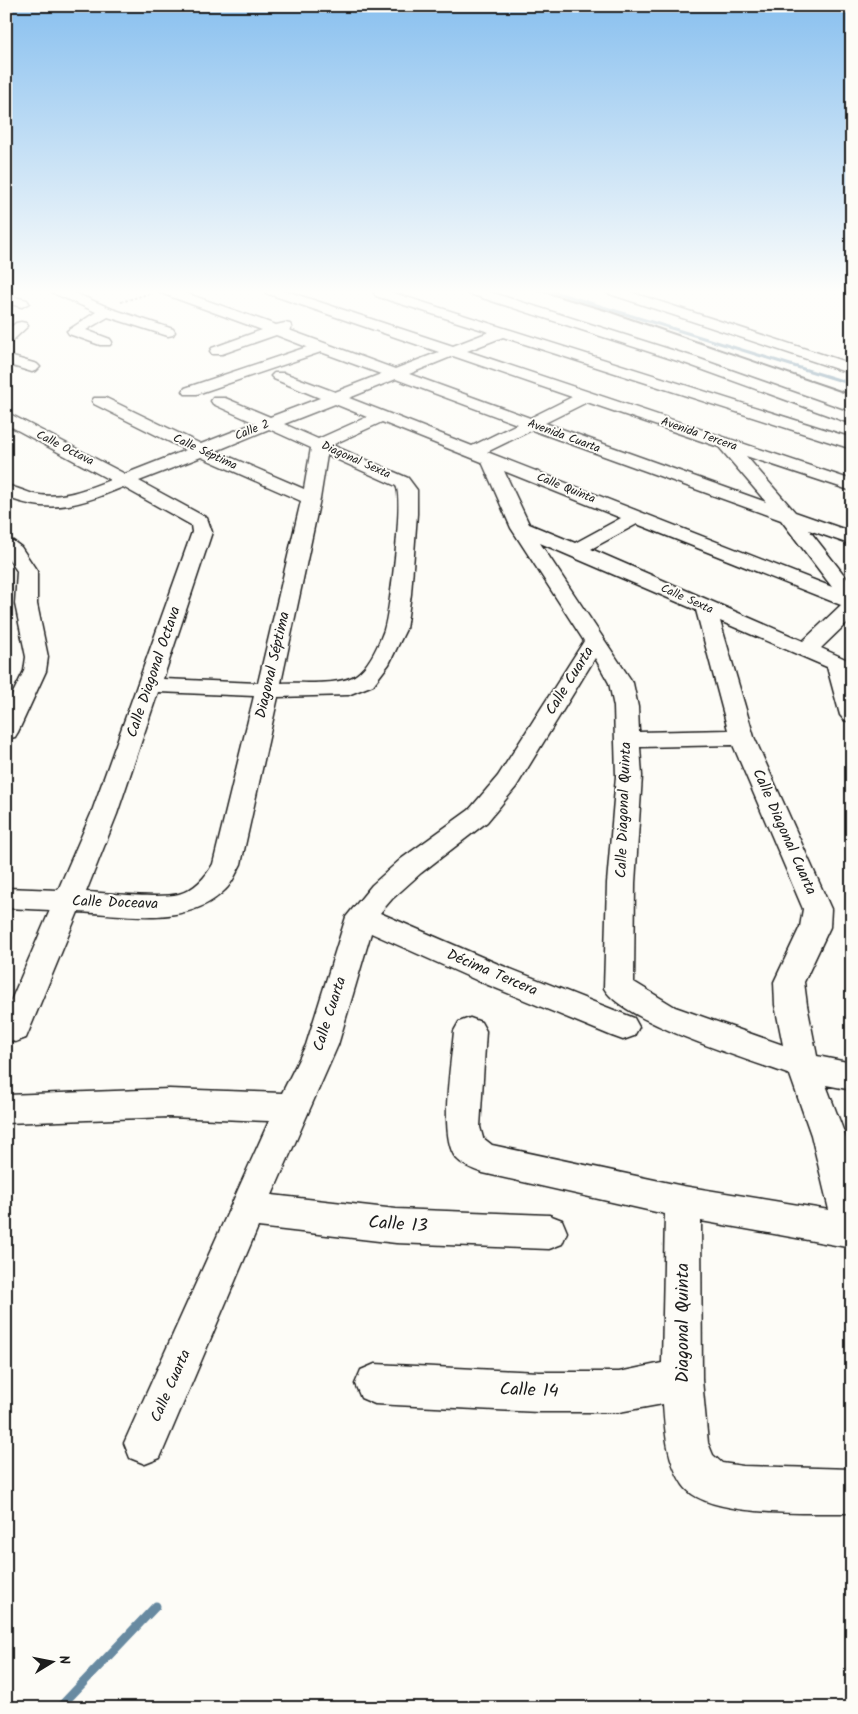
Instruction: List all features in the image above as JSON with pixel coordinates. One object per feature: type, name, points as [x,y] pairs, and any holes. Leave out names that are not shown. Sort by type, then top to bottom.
[{"type":"street","points":[[191,391],[252,370]]},
{"type":"street","name":"Avenida Cuarta","points":[[384,370],[852,539]]},
{"type":"street","name":"Calle 2","points":[[6,490],[30,499],[59,503],[77,499],[404,370]]},
{"type":"street","name":"Avenida Tercera","points":[[511,370],[587,396],[737,433],[852,486]]},
{"type":"street","points":[[617,370],[852,444]]},
{"type":"street","points":[[717,370],[852,419]]},
{"type":"street","name":"Calle Quinta","points":[[279,376],[852,602]]},
{"type":"street","points":[[481,455],[532,424],[587,396]]},
{"type":"street","points":[[796,398],[737,433],[787,515],[852,602],[805,651]]},
{"type":"street","name":"Diagonal Sexta","points":[[219,401],[392,476],[402,482],[408,490],[401,594],[395,629],[378,664],[365,680],[348,688],[267,690]]},
{"type":"street","name":"Calle Séptima","points":[[100,402],[200,450],[311,499]]},
{"type":"street","points":[[320,444],[382,416]]},
{"type":"street","name":"Calle Octava","points":[[6,417],[125,479]]},
{"type":"street","name":"Diagonal Séptima","points":[[217,882],[227,864],[311,499],[320,444]]},
{"type":"street","name":"Calle Diagonal Quinta","points":[[481,455],[521,528],[621,683],[626,707],[629,776],[621,883],[619,988],[664,1016],[802,1066]]},
{"type":"street","name":"Calle Diagonal Octava","points":[[15,1029],[104,814],[151,684],[202,532],[200,522],[125,479]]},
{"type":"street","points":[[576,550],[636,517]]},
{"type":"street","name":"Calle Sexta","points":[[521,528],[576,550],[844,668]]},
{"type":"street","points":[[6,545],[14,551],[27,571],[26,604],[37,657],[35,670],[6,732]]},
{"type":"street","name":"Calle Diagonal Cuarta","points":[[706,608],[742,737],[817,909],[816,927],[789,982],[791,1005],[802,1066],[828,1135],[852,1229]]},
{"type":"street","name":"Calle Cuarta","points":[[145,1443],[292,1108],[322,1045],[361,917],[382,892],[411,866],[478,816],[507,781],[595,641]]},
{"type":"street","points":[[844,668],[852,715]]},
{"type":"street","points":[[151,684],[267,690]]},
{"type":"street","points":[[627,740],[742,737]]},
{"type":"street","name":"Calle Doceava","points":[[6,898],[152,906],[183,904],[203,894],[217,882]]},
{"type":"street","name":"Décima Tercera","points":[[361,917],[487,972],[624,1027]]},
{"type":"street","points":[[470,1031],[463,1127],[468,1147],[483,1158],[683,1202],[852,1229]]},
{"type":"street","points":[[802,1066],[852,1077]]},
{"type":"street","points":[[6,1109],[169,1104],[292,1108]]},
{"type":"street","name":"Diagonal Quinta","points":[[683,1202],[682,1380],[687,1445],[698,1470],[712,1483],[743,1488],[852,1491]]},
{"type":"street","name":"Calle 13","points":[[248,1209],[396,1226],[549,1232]]},
{"type":"street","name":"Calle 14","points":[[374,1384],[539,1392],[620,1392],[682,1380]]},
{"type":"waterway","points":[[807,370],[852,384]]},
{"type":"waterway","points":[[59,1708],[156,1606]]},
{"type":"railway","points":[[779,370],[852,395]]}]
